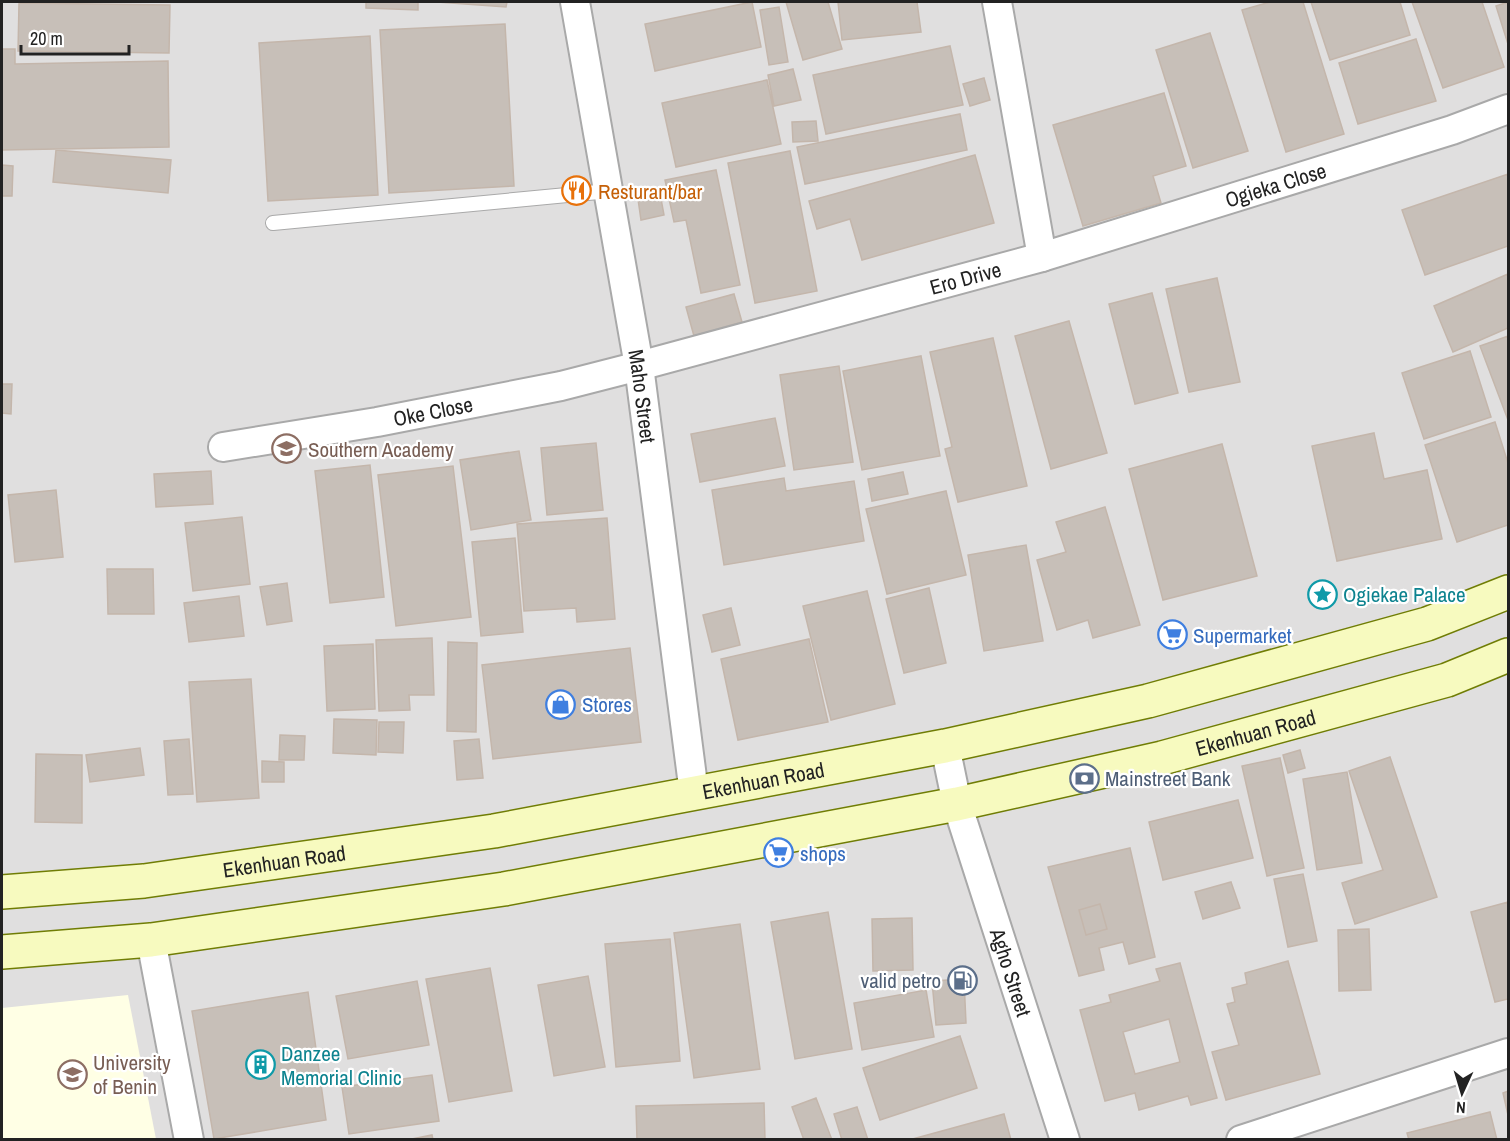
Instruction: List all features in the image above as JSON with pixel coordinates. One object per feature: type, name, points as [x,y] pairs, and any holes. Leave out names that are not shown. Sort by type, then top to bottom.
[{"type":"main road","name":"Ekenhuan Road","points":[[2,892],[144,881],[495,831],[945,746],[1148,701],[1427,624],[1509,592]]},
{"type":"main road","name":"Ekenhuan Road","points":[[2,952],[151,940],[504,889],[957,804],[1162,758],[1447,680],[1509,655]]},
{"type":"street","name":"Maho Street","points":[[575,2],[639,366],[694,793]]},
{"type":"street","points":[[997,2],[1042,257]]},
{"type":"street","name":"Ogieka Close","points":[[1042,257],[1452,130],[1509,109]]},
{"type":"street","name":"Ero Drive","points":[[639,366],[1042,257]]},
{"type":"street","name":"Oke Close","points":[[224,447],[400,417],[561,386],[639,366]]},
{"type":"street","name":"Agho Street","points":[[945,746],[957,804],[1065,1140]]},
{"type":"street","points":[[151,940],[189,1140]]},
{"type":"street","points":[[1241,1140],[1509,1053]]},
{"type":"lane","points":[[273,223],[609,191]]},
{"type":"shaded area","points":[[2,2],[1508,2],[1508,1139],[2,1139]]},
{"type":"shaded area","name":"University of Benin","points":[[128,995],[156,1139],[2,1139],[2,1008]]},
{"type":"building","points":[[366,2],[418,2],[418,10],[366,8]]},
{"type":"building","points":[[437,2],[507,2],[506,7]]},
{"type":"building","points":[[752,2],[761,47],[655,71],[645,24]]},
{"type":"building","points":[[786,2],[828,2],[842,49],[803,60]]},
{"type":"building","points":[[838,2],[917,2],[921,32],[842,40]]},
{"type":"building","points":[[1270,2],[1303,2],[1344,134],[1286,152],[1242,10]]},
{"type":"building","points":[[1311,2],[1400,2],[1410,35],[1330,60]]},
{"type":"building","points":[[1412,2],[1482,2],[1504,67],[1443,88]]},
{"type":"building","points":[[1508,2],[1508,44],[1496,6]]},
{"type":"building","points":[[19,3],[170,5],[169,53],[18,51]]},
{"type":"building","points":[[779,7],[788,62],[769,65],[760,10]]},
{"type":"building","points":[[505,24],[514,186],[389,193],[380,30]]},
{"type":"building","points":[[1210,33],[1248,151],[1193,168],[1156,50]]},
{"type":"building","points":[[370,36],[378,195],[268,201],[259,43]]},
{"type":"building","points":[[1416,39],[1436,101],[1358,124],[1339,63]]},
{"type":"building","points":[[950,46],[963,105],[826,134],[813,75]]},
{"type":"building","points":[[2,49],[15,49],[15,64],[168,61],[169,147],[2,150]]},
{"type":"building","points":[[793,69],[801,100],[774,106],[768,75]]},
{"type":"building","points":[[984,78],[990,100],[970,106],[963,84]]},
{"type":"building","points":[[767,80],[781,144],[676,167],[662,103]]},
{"type":"building","points":[[1164,93],[1186,166],[1153,176],[1161,203],[1083,226],[1053,125]]},
{"type":"building","points":[[960,114],[967,150],[805,184],[797,147]]},
{"type":"building","points":[[816,121],[818,141],[793,142],[792,122]]},
{"type":"building","points":[[56,150],[171,160],[168,193],[53,182]]},
{"type":"building","points":[[790,151],[817,291],[755,303],[728,163]]},
{"type":"building","points":[[975,155],[994,223],[862,260],[850,219],[817,229],[809,201]]},
{"type":"building","points":[[2,165],[13,166],[12,196],[2,196]]},
{"type":"building","points":[[716,170],[740,285],[701,293],[686,220],[674,222],[665,180]]},
{"type":"building","points":[[1508,174],[1508,246],[1425,275],[1402,210]]},
{"type":"building","points":[[659,188],[664,215],[641,220],[637,192]]},
{"type":"building","points":[[1508,274],[1508,328],[1453,352],[1434,306]]},
{"type":"building","points":[[1217,278],[1240,382],[1189,392],[1166,289]]},
{"type":"building","points":[[1152,293],[1178,393],[1135,404],[1109,304]]},
{"type":"building","points":[[734,294],[742,322],[694,336],[686,307]]},
{"type":"building","points":[[1069,321],[1107,453],[1051,469],[1015,336]]},
{"type":"building","points":[[1508,336],[1508,420],[1480,346]]},
{"type":"building","points":[[993,338],[1027,486],[958,502],[945,449],[952,447],[930,352]]},
{"type":"building","points":[[1470,351],[1491,417],[1424,439],[1402,373]]},
{"type":"building","points":[[921,356],[940,456],[862,470],[843,371]]},
{"type":"building","points":[[839,366],[853,462],[794,470],[780,375]]},
{"type":"building","points":[[2,384],[12,384],[11,414],[2,413]]},
{"type":"building","points":[[775,418],[785,466],[700,482],[691,434]]},
{"type":"building","points":[[1495,422],[1508,463],[1508,525],[1457,542],[1425,445]]},
{"type":"building","points":[[1374,433],[1384,479],[1427,470],[1442,539],[1337,561],[1312,446]]},
{"type":"building","points":[[596,443],[603,510],[547,515],[541,448]]},
{"type":"building","points":[[1222,444],[1257,576],[1163,600],[1129,469]]},
{"type":"building","points":[[519,451],[531,520],[471,530],[460,460]]},
{"type":"building","points":[[370,465],[384,597],[330,603],[315,471]]},
{"type":"building","points":[[453,466],[471,617],[396,626],[378,475]]},
{"type":"building","points":[[211,471],[213,504],[156,507],[154,474]]},
{"type":"building","points":[[903,472],[908,494],[872,501],[868,479]]},
{"type":"building","points":[[784,478],[786,491],[854,481],[864,541],[724,565],[712,490]]},
{"type":"building","points":[[56,490],[63,557],[15,562],[8,495]]},
{"type":"building","points":[[946,491],[966,575],[887,594],[866,509]]},
{"type":"building","points":[[1105,507],[1140,625],[1093,638],[1088,620],[1057,630],[1037,560],[1066,552],[1056,522]]},
{"type":"building","points":[[242,517],[250,584],[193,591],[185,523]]},
{"type":"building","points":[[607,518],[615,619],[577,622],[576,608],[524,611],[517,524]]},
{"type":"building","points":[[515,538],[523,632],[481,636],[472,542]]},
{"type":"building","points":[[1026,545],[1043,641],[984,651],[968,555]]},
{"type":"building","points":[[107,569],[153,569],[154,614],[108,614]]},
{"type":"building","points":[[287,583],[292,621],[267,625],[260,587]]},
{"type":"building","points":[[929,588],[946,663],[904,673],[886,599]]},
{"type":"building","points":[[867,591],[895,704],[831,720],[803,606]]},
{"type":"building","points":[[239,596],[244,636],[189,642],[184,603]]},
{"type":"building","points":[[731,608],[740,645],[712,652],[703,615]]},
{"type":"building","points":[[432,638],[434,695],[409,695],[410,710],[379,711],[376,640]]},
{"type":"building","points":[[809,639],[828,722],[738,740],[721,659]]},
{"type":"building","points":[[448,642],[477,643],[476,732],[447,731]]},
{"type":"building","points":[[373,644],[375,709],[327,711],[324,646]]},
{"type":"building","name":"Stores","points":[[630,648],[641,742],[493,759],[482,665]]},
{"type":"building","points":[[251,679],[259,798],[197,802],[189,682]]},
{"type":"building","points":[[334,719],[377,720],[376,755],[333,753]]},
{"type":"building","points":[[379,722],[404,722],[403,753],[378,752]]},
{"type":"building","points":[[280,735],[305,736],[304,760],[279,760]]},
{"type":"building","points":[[189,739],[193,794],[168,795],[164,741]]},
{"type":"building","points":[[479,739],[483,778],[457,780],[454,741]]},
{"type":"building","points":[[140,748],[144,775],[90,782],[86,755]]},
{"type":"building","points":[[1300,750],[1305,768],[1288,773],[1283,755]]},
{"type":"building","points":[[36,754],[82,755],[82,823],[35,822]]},
{"type":"building","points":[[1390,757],[1437,897],[1355,924],[1342,883],[1383,870],[1349,771]]},
{"type":"building","points":[[1280,758],[1304,868],[1267,876],[1242,766]]},
{"type":"building","points":[[262,761],[284,762],[284,782],[262,782]]},
{"type":"building","points":[[1347,772],[1362,863],[1317,870],[1303,779]]},
{"type":"building","points":[[1238,800],[1253,858],[1163,880],[1149,822]]},
{"type":"building","points":[[1130,848],[1155,957],[1129,964],[1123,942],[1099,948],[1104,970],[1079,976],[1048,867]],"holes":[[[1100,904],[1107,929],[1086,935],[1079,910]]]},
{"type":"building","points":[[1303,874],[1317,941],[1288,947],[1274,879]]},
{"type":"building","points":[[1231,882],[1240,908],[1203,919],[1195,892]]},
{"type":"building","points":[[1508,902],[1508,999],[1495,1002],[1471,912]]},
{"type":"building","points":[[1100,904],[1107,929],[1086,935],[1079,910]]},
{"type":"building","points":[[828,912],[852,1049],[795,1059],[771,922]]},
{"type":"building","points":[[912,918],[913,970],[873,971],[872,919]]},
{"type":"building","points":[[740,924],[760,1069],[694,1078],[674,933]]},
{"type":"building","points":[[1369,929],[1371,990],[1339,991],[1338,930]]},
{"type":"building","points":[[670,939],[680,1061],[616,1067],[605,944]]},
{"type":"building","points":[[1288,961],[1320,1074],[1226,1100],[1212,1052],[1239,1045],[1227,1004],[1235,1002],[1232,988],[1247,984],[1245,973]]},
{"type":"building","points":[[1180,963],[1217,1098],[1191,1105],[1188,1096],[1139,1110],[1135,1093],[1105,1101],[1080,1010],[1111,1002],[1109,995],[1160,981],[1156,969]],"holes":[[[1169,1019],[1180,1062],[1135,1074],[1123,1032]]]},
{"type":"building","points":[[490,968],[512,1091],[449,1102],[426,979]]},
{"type":"building","points":[[588,976],[605,1067],[554,1076],[538,985]]},
{"type":"building","points":[[964,979],[966,1023],[936,1025],[932,981]]},
{"type":"building","points":[[417,981],[429,1045],[348,1059],[336,996]]},
{"type":"building","points":[[926,990],[934,1037],[862,1050],[854,1003]]},
{"type":"building","name":"Danzee Memorial Clinic","points":[[308,992],[326,1120],[214,1139],[192,1011]]},
{"type":"building","points":[[960,1036],[977,1088],[880,1120],[863,1068]]},
{"type":"building","points":[[432,1075],[439,1121],[349,1134],[342,1087]]},
{"type":"building","points":[[1508,1091],[1508,1115],[1503,1093]]},
{"type":"building","points":[[816,1098],[832,1140],[804,1140],[792,1107]]},
{"type":"building","points":[[764,1103],[765,1140],[637,1140],[636,1106]]},
{"type":"building","points":[[857,1107],[868,1140],[842,1140],[834,1114]]},
{"type":"building","points":[[1490,1112],[1497,1140],[1409,1140],[1407,1133]]},
{"type":"building","points":[[1004,1114],[1011,1140],[909,1140]]},
{"type":"building","points":[[432,1135],[433,1140],[407,1140]]},
{"type":"place","name":"Resturant/bar","points":[[577,191]]},
{"type":"place","name":"Southern Academy","points":[[287,449]]},
{"type":"place","name":"Ogiekae Palace","points":[[1322,594]]},
{"type":"place","name":"Supermarket","points":[[1172,635]]},
{"type":"place","name":"Stores","points":[[561,704]]},
{"type":"place","name":"Mainstreet Bank","points":[[1084,778]]},
{"type":"place","name":"shops","points":[[779,853]]},
{"type":"place","name":"valid petro","points":[[962,980]]},
{"type":"place","name":"Danzee Memorial Clinic","points":[[260,1065]]},
{"type":"place","name":"University of Benin","points":[[72,1074]]}]
